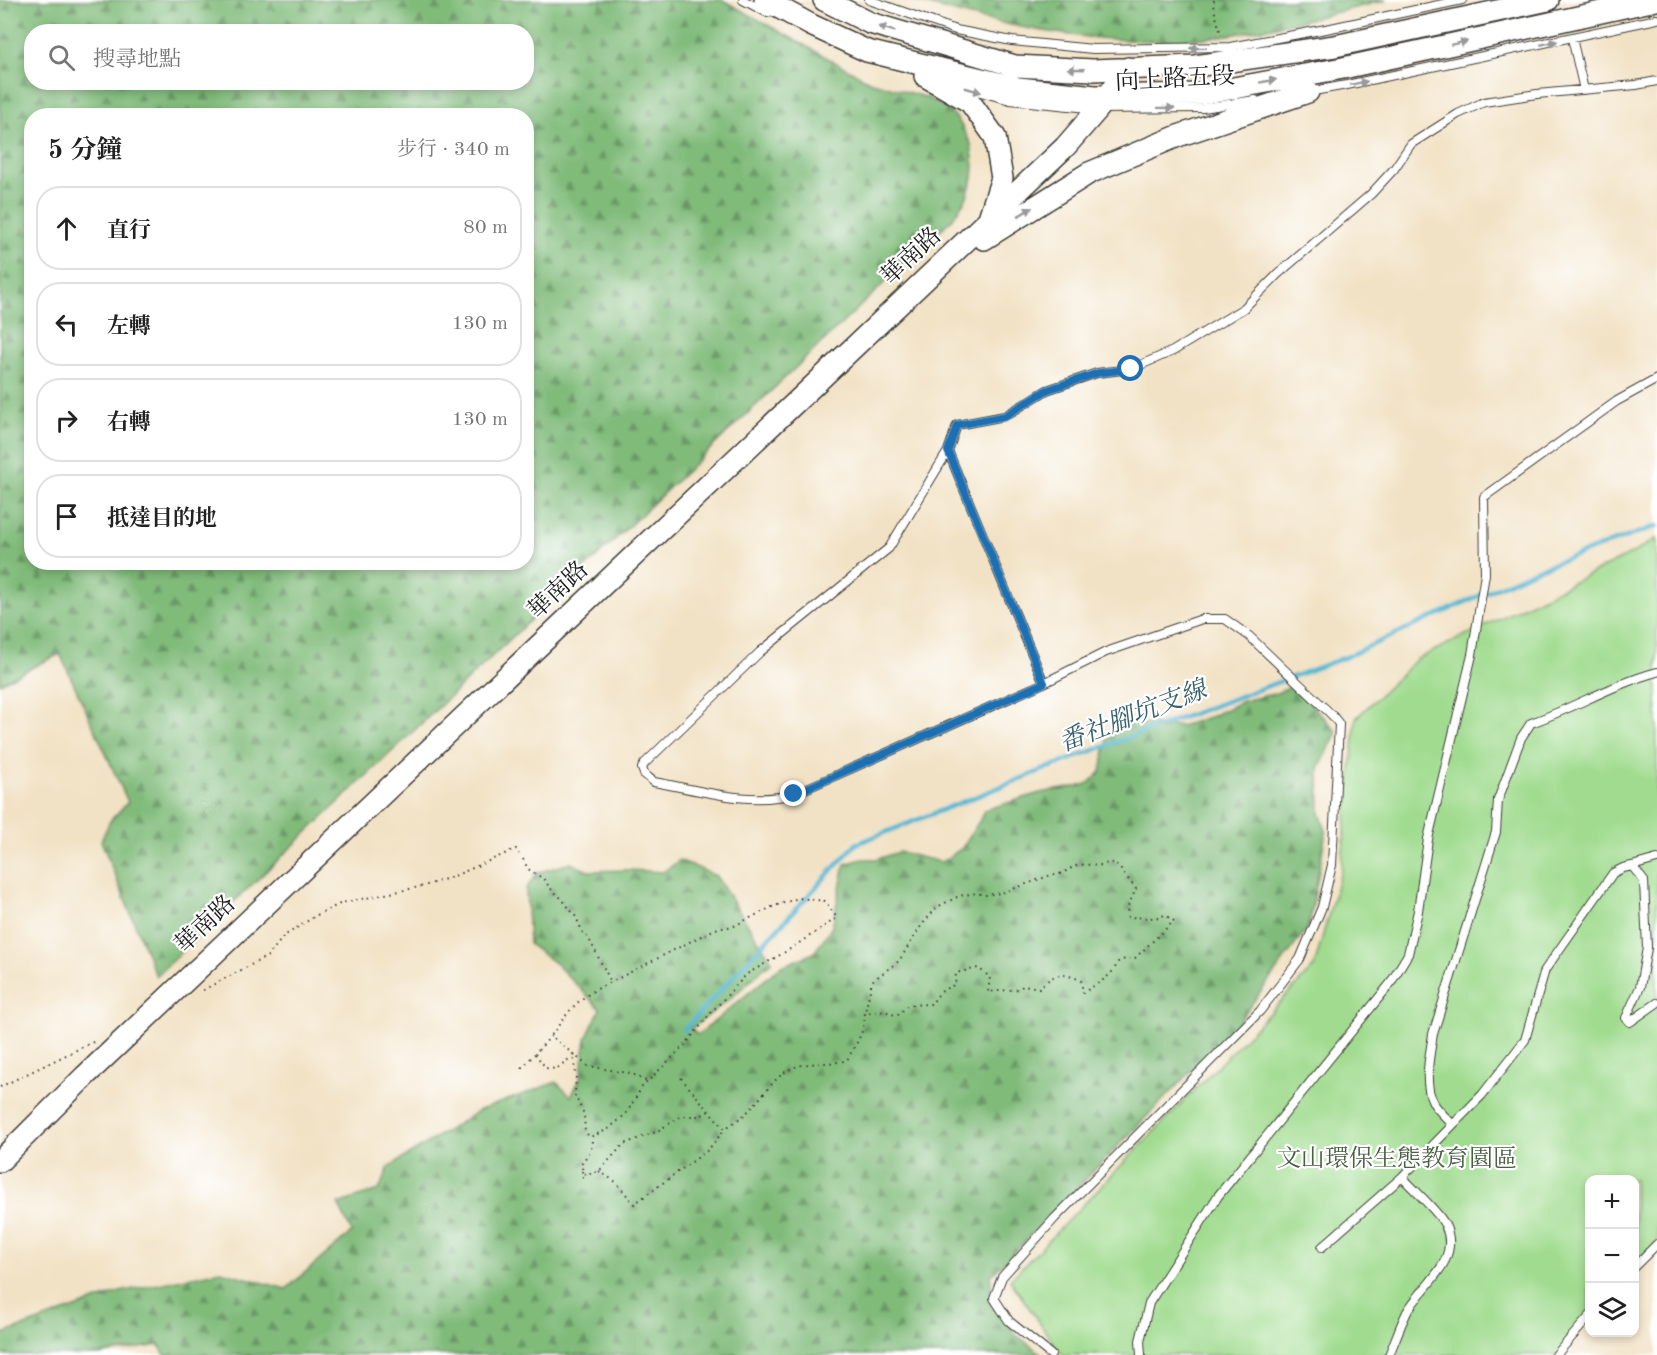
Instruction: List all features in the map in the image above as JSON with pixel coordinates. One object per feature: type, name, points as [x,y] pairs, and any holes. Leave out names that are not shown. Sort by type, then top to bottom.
[{"type":"street","name":"向上路五段","points":[[824,0],[870,24],[1015,66],[1093,70],[1135,58],[1195,66],[1335,46],[1548,0]]},
{"type":"street","name":"向上路五段","points":[[770,8],[867,51],[1018,88],[1103,103],[1201,93],[1343,68],[1656,0]]},
{"type":"street","name":"華南路","points":[[0,1161],[92,1068],[1065,147],[1103,103],[1135,58]]},
{"type":"street","points":[[920,74],[970,102],[995,137],[1002,178],[988,221]]},
{"type":"street","points":[[925,281],[999,228],[1089,173],[1178,135],[1308,92]]},
{"type":"lane","name":"向上路五段","points":[[743,0],[770,8]]},
{"type":"lane","name":"向上路五段","points":[[869,0],[956,30],[1012,41],[1093,49],[1135,58],[1210,47],[1230,47],[1462,0]]},
{"type":"lane","name":"向上路五段","points":[[920,74],[1010,100],[1203,108],[1347,86],[1657,19]]},
{"type":"lane","points":[[805,32],[861,56],[904,69]]},
{"type":"lane","points":[[1572,38],[1584,90]]},
{"type":"lane","points":[[1051,1355],[1009,1321],[994,1298],[1002,1277],[1055,1218],[1260,1011],[1300,959],[1322,907],[1332,865],[1340,743],[1339,724],[1249,636],[1225,619],[1202,619],[1106,652],[1044,683],[794,794],[764,799],[732,796],[654,782],[644,774],[642,768],[760,652],[889,548],[948,451],[957,425],[1005,416],[1047,390],[1098,373],[1131,369],[1173,351],[1244,308],[1278,274],[1371,194],[1394,169],[1411,144],[1458,114],[1484,102],[1657,81]]},
{"type":"lane","points":[[1141,1355],[1140,1341],[1149,1303],[1218,1196],[1390,984],[1408,954],[1418,911],[1428,839],[1472,655],[1485,574],[1485,497],[1617,401],[1657,378]]},
{"type":"lane","points":[[948,451],[1044,683]]},
{"type":"lane","points":[[1452,1124],[1432,1101],[1429,1062],[1433,1034],[1496,832],[1498,800],[1521,738],[1530,723],[1556,714],[1632,679],[1657,672]]},
{"type":"lane","points":[[1322,1247],[1402,1177],[1482,1095],[1525,1040],[1537,991],[1545,970],[1613,873],[1623,867],[1657,859]]},
{"type":"lane","points":[[1632,866],[1644,881],[1647,948],[1640,987],[1626,1018],[1630,1022],[1657,1003]]},
{"type":"lane","points":[[1389,1355],[1408,1312],[1443,1265],[1450,1250],[1449,1235],[1444,1222],[1402,1177]]},
{"type":"lane","points":[[1639,1263],[1657,1244]]},
{"type":"lane","points":[[1556,1355],[1585,1322]]},
{"type":"path","points":[[1210,47],[1221,35],[1213,5],[1214,0]]},
{"type":"path","points":[[284,936],[317,915],[342,903],[424,886],[452,877],[516,849],[519,854]]},
{"type":"path","points":[[523,859],[528,869],[545,880],[576,917],[611,982]]},
{"type":"path","points":[[599,1171],[616,1182],[634,1204],[708,1150],[725,1129],[744,1115],[783,1073],[795,1067],[816,1062],[847,1060],[860,1040],[864,1028],[864,1013],[872,981],[899,961],[921,926],[937,907],[959,896],[1002,893],[1052,875],[1058,876],[1079,866],[1100,867],[1110,862],[1118,866],[1136,888],[1127,908],[1128,917],[1155,918],[1165,915],[1173,921],[1135,958],[1118,962],[1106,978],[1083,993],[1081,980],[1062,974],[1052,976],[1039,988],[1024,986],[1019,989],[988,992],[990,977],[978,968],[956,973],[955,985],[947,987],[936,995],[932,1004],[908,1005],[897,1016],[885,1011],[864,1013]]},
{"type":"path","points":[[394,892],[394,897]]},
{"type":"path","points":[[522,1068],[551,1036],[579,999],[715,929],[734,926],[798,898],[825,901],[837,918],[747,974],[685,1045],[642,1087],[626,1114],[607,1130],[590,1137],[585,1132],[584,1114],[575,1096],[576,1075],[573,1054]]},
{"type":"path","points":[[551,1036],[588,1066],[633,1074],[648,1082]]},
{"type":"path","points":[[535,1054],[546,1068],[556,1069],[569,1059],[574,1059]]},
{"type":"path","points":[[681,1078],[725,1129]]},
{"type":"path","points":[[582,1168],[586,1175],[599,1171],[624,1144],[657,1132],[681,1116],[700,1116],[709,1111]]},
{"type":"path","points":[[583,1179],[582,1162],[591,1151],[592,1141]]},
{"type":"green space","points":[[0,0],[723,0],[869,81],[928,98],[947,109],[961,125],[971,144],[973,178],[966,199],[953,218],[156,976],[101,841],[110,821],[128,802],[60,654],[0,683]]},
{"type":"green space","points":[[911,0],[1387,0],[1244,32],[1195,39],[1159,41],[1088,37],[1051,32],[980,18]]},
{"type":"green space","name":"文山環保生態教育園區","points":[[1657,538],[1657,1241],[1639,1262],[1639,1175],[1585,1175],[1585,1324],[1559,1355],[1065,1355],[1059,1351],[1010,1280],[1314,967],[1341,871],[1356,718],[1417,659],[1633,553]]},
{"type":"green space","points":[[1293,685],[1337,732],[1319,769],[1320,813],[1326,831],[1309,926],[1237,1024],[991,1276],[991,1304],[1015,1334],[1043,1355],[165,1355],[159,1345],[98,1355],[0,1355],[0,1335],[120,1292],[221,1271],[286,1289],[352,1232],[338,1204],[379,1190],[389,1167],[480,1110],[556,1082],[571,1096],[580,1079],[586,1039],[600,1009],[556,964],[529,944],[526,889],[537,873],[571,863],[588,871],[663,872],[680,860],[716,876],[772,961],[731,998],[691,1029],[698,1035],[780,967],[814,953],[832,927],[845,864],[862,859],[877,859],[899,852],[941,862],[962,848],[984,810],[1040,793],[1086,785],[1101,772],[1107,740],[1125,723],[1181,726],[1212,716],[1243,701],[1277,693]]},
{"type":"waterway","name":"番社腳坑支線","points":[[684,1030],[856,844],[1076,757],[1346,657],[1533,571],[1657,526]]},
{"type":"route","points":[[794,794],[1044,683],[948,451],[957,425],[1005,416],[1047,390],[1098,373],[1131,369]]}]
